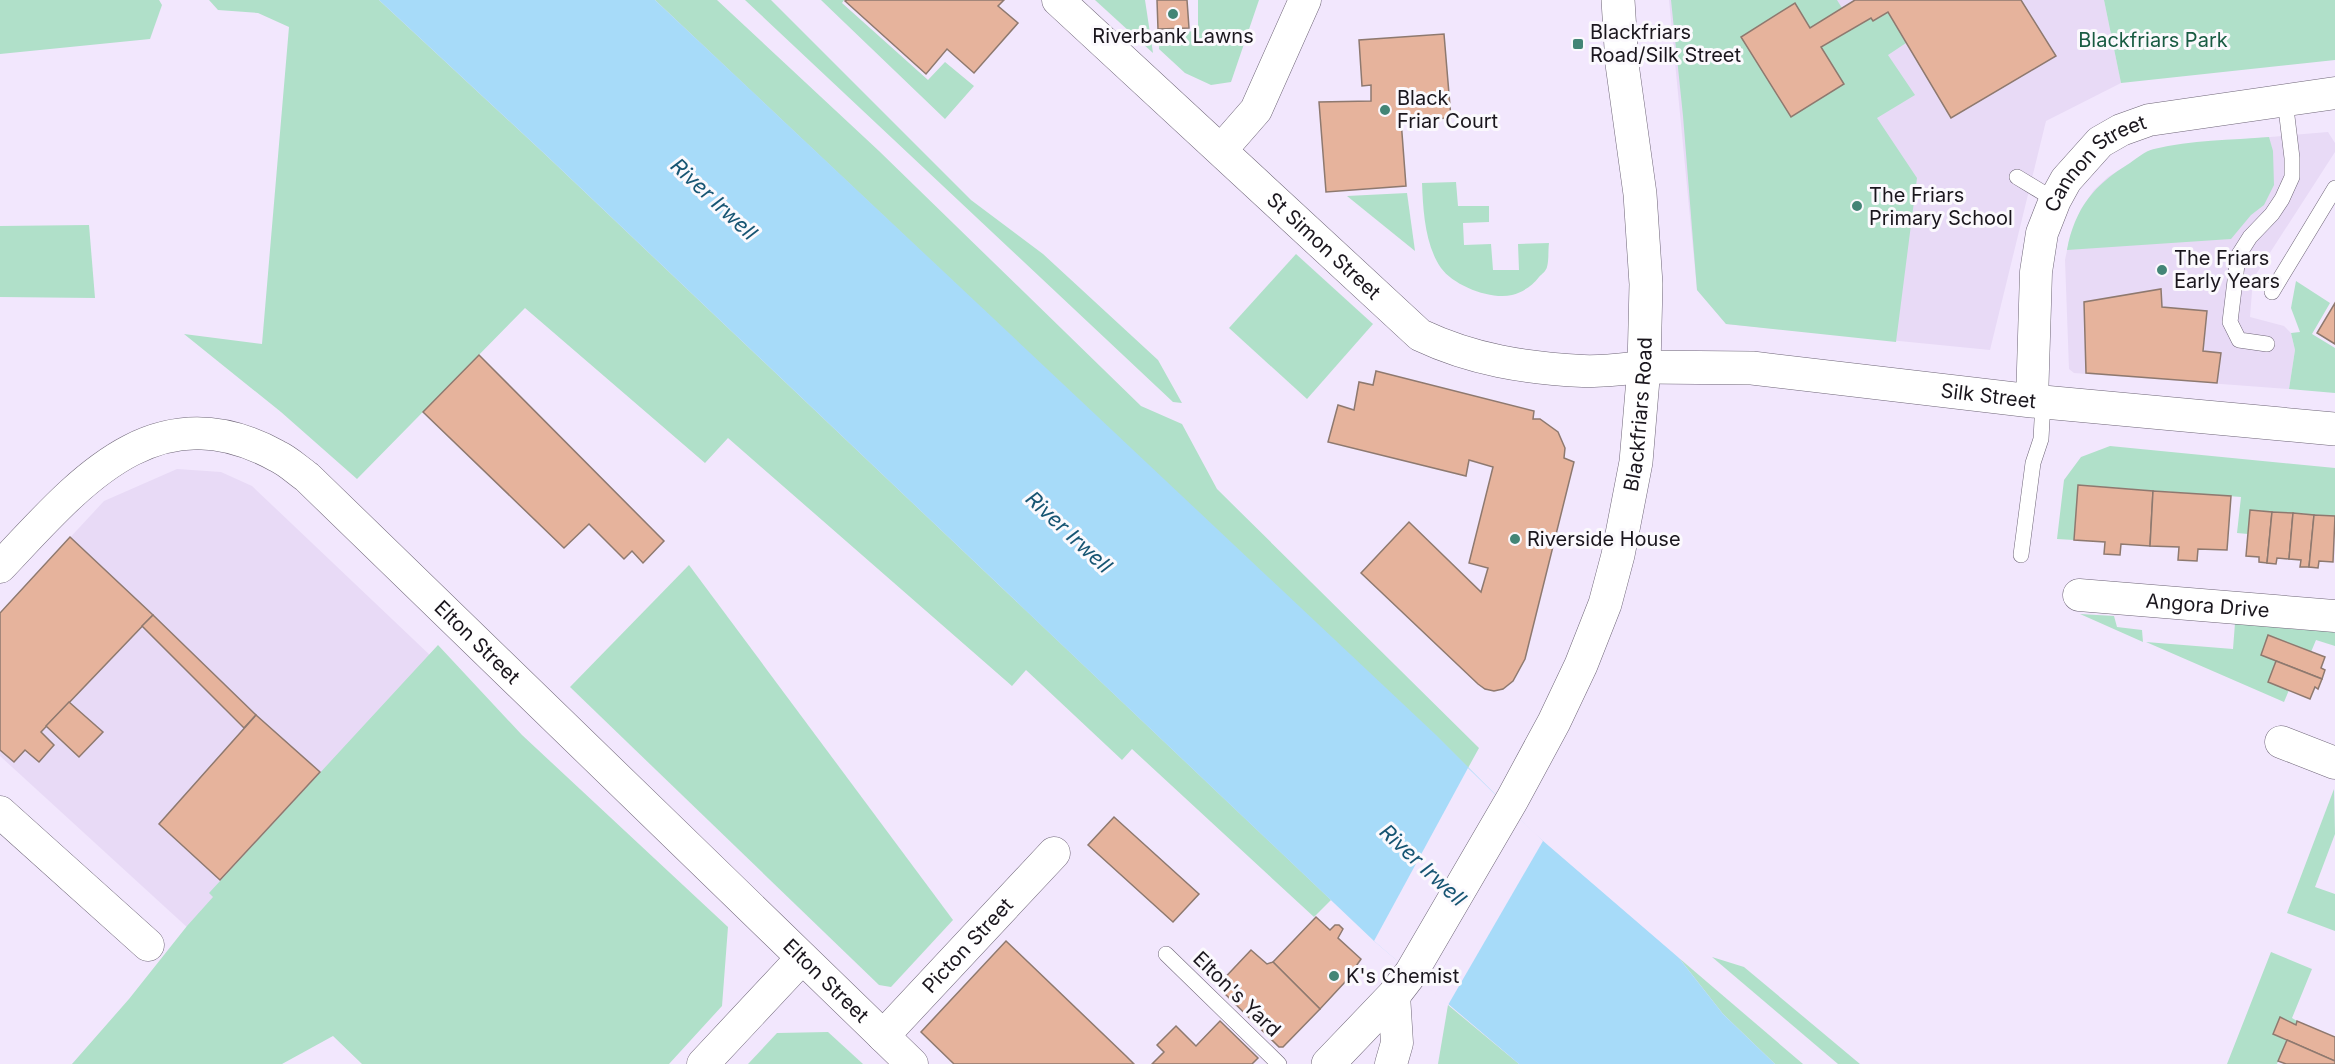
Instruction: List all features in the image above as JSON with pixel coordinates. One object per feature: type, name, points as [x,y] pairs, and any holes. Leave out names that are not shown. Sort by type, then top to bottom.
[{"type":"main road","name":"Blackfriars Road","points":[[1328,1064],[1402,984],[1554,722],[1581,665],[1605,604],[1618,555],[1636,462],[1644,367],[1645,258],[1640,194],[1622,64],[1618,0]]},
{"type":"main road","name":"Silk Street","points":[[1644,367],[1752,368],[2038,401],[2335,429]]},
{"type":"street","name":"St Simon Street","points":[[1058,0],[1222,149],[1420,335],[1467,354],[1512,363],[1584,371],[1644,367]]},
{"type":"street","points":[[1222,149],[1256,110],[1305,0]]},
{"type":"street","name":"Cannon Street","points":[[2038,401],[2036,272],[2042,232],[2055,200],[2066,180],[2081,161],[2100,142],[2121,130],[2149,120],[2335,93]]},
{"type":"street","name":"Elton Street","points":[[0,567],[74,489],[111,460],[140,445],[179,434],[218,434],[248,443],[278,456],[307,477],[912,1064]]},
{"type":"street","name":"Angora Drive","points":[[2079,596],[2335,616]]},
{"type":"street","points":[[2282,742],[2335,761]]},
{"type":"street","points":[[0,812],[148,945]]},
{"type":"street","name":"Picton Street","points":[[883,1036],[1054,853]]},
{"type":"street","points":[[703,1064],[802,958]]},
{"type":"street","points":[[1391,1064],[1396,1043],[1402,984]]},
{"type":"lane","points":[[2266,344],[2239,340],[2230,322],[2238,256],[2250,237],[2272,214],[2292,177],[2285,100]]},
{"type":"lane","points":[[2017,177],[2055,200]]},
{"type":"lane","points":[[2272,292],[2335,188]]},
{"type":"lane","points":[[2021,555],[2033,463],[2041,439],[2038,401]]},
{"type":"lane","name":"Elton's Yard","points":[[1166,954],[1279,1064]]},
{"type":"shaded area","name":"The Friars Primary School","points":[[1669,0],[2104,0],[2121,83],[2046,121],[1990,350],[1726,324],[1697,290]]},
{"type":"shaded area","name":"The Friars Early Years","points":[[2328,132],[2335,143],[2335,152],[2253,279],[2250,317],[2284,326],[2291,333],[2295,350],[2289,389],[2074,373],[2069,369],[2065,260],[2070,236],[2081,209],[2094,190],[2108,177],[2151,150],[2187,144]]},
{"type":"shaded area","points":[[177,469],[221,472],[252,486],[433,658],[189,929],[0,756],[0,613],[104,501]]},
{"type":"green space","points":[[0,0],[159,0],[162,5],[150,39],[0,54]]},
{"type":"green space","points":[[209,0],[379,0],[548,157],[1331,900],[1314,917],[1132,749],[1122,760],[1026,670],[1012,686],[728,438],[705,463],[525,308],[357,479],[281,412],[184,334],[262,344],[289,27],[258,13],[218,10]]},
{"type":"green space","points":[[655,0],[717,0],[879,151],[1141,406],[1182,424],[1217,489],[1479,748],[1468,768]]},
{"type":"green space","points":[[745,0],[771,0],[971,200],[1043,254],[1158,360],[1182,403],[1173,402]]},
{"type":"green space","points":[[821,0],[844,0],[842,3],[928,80],[945,62],[974,86],[945,119]]},
{"type":"green space","points":[[1095,0],[1145,0],[1153,53]]},
{"type":"green space","points":[[1198,0],[1259,0],[1231,82],[1211,85],[1185,73],[1159,49],[1160,33],[1198,31]]},
{"type":"green space","points":[[1671,0],[1837,0],[1842,8],[1810,28],[1791,117],[1844,84],[1821,47],[1871,18],[1874,21],[1888,12],[1906,43],[1888,55],[1915,95],[1877,118],[1917,178],[1896,342],[1726,324],[1697,290]]},
{"type":"green space","name":"Blackfriars Park","points":[[2104,0],[2335,0],[2335,60],[2121,83]]},
{"type":"green space","points":[[2269,137],[2273,151],[2274,185],[2264,205],[2251,215],[2231,239],[2067,250],[2075,222],[2088,199],[2106,180],[2144,153],[2182,144]]},
{"type":"green space","points":[[1456,182],[1458,206],[1489,206],[1489,222],[1463,223],[1464,245],[1491,244],[1493,270],[1519,270],[1518,244],[1549,243],[1546,268],[1527,288],[1512,295],[1484,293],[1455,281],[1441,268],[1428,238],[1422,183]]},
{"type":"green space","points":[[1407,193],[1415,251],[1347,196]]},
{"type":"green space","points":[[89,225],[95,298],[0,297],[0,226]]},
{"type":"green space","points":[[1296,254],[1373,324],[1307,399],[1229,328]]},
{"type":"green space","points":[[2296,281],[2330,303],[2312,334],[2335,348],[2335,393],[2289,389],[2295,350],[2291,333],[2300,332],[2291,308]]},
{"type":"green space","points":[[2110,446],[2335,468],[2335,516],[2250,510],[2248,534],[2237,533],[2241,497],[2078,485],[2074,540],[2057,539],[2064,480],[2081,457]]},
{"type":"green space","points":[[689,565],[953,920],[891,987],[879,985],[570,687]]},
{"type":"green space","points":[[2080,614],[2114,616],[2117,627],[2142,630],[2143,642]]},
{"type":"green space","points":[[2235,623],[2303,630],[2319,626],[2335,633],[2335,646],[2316,640],[2311,652],[2268,635],[2261,655],[2276,661],[2289,690],[2284,702],[2146,642],[2233,649]]},
{"type":"green space","points":[[438,645],[522,735],[728,927],[722,1006],[669,1064],[362,1064],[333,1036],[282,1064],[72,1064],[213,897],[209,893]]},
{"type":"green space","points":[[2334,789],[2335,834],[2315,887],[2335,894],[2335,931],[2287,913]]},
{"type":"green space","points":[[2271,952],[2312,969],[2292,1018],[2297,1021],[2296,1025],[2280,1017],[2273,1033],[2287,1040],[2277,1064],[2227,1064]]},
{"type":"green space","points":[[1712,957],[1744,967],[1860,1064],[1838,1064]]},
{"type":"green space","points":[[1679,958],[1803,1064],[1775,1064],[1723,1014]]},
{"type":"green space","points":[[1448,1005],[1519,1064],[1438,1064]]},
{"type":"green space","points":[[828,1032],[863,1064],[748,1064],[777,1033]]},
{"type":"water","name":"River Irwell","points":[[379,0],[655,0],[1436,735],[1535,834],[1679,958],[1723,1014],[1775,1064],[1519,1064],[1374,941],[548,157]]},
{"type":"pier","points":[[1468,768],[1543,841],[1448,1005],[1374,941]]},
{"type":"building","points":[[1004,0],[998,6],[1018,23],[974,73],[947,49],[926,74],[845,1]]},
{"type":"building","name":"Riverbank Lawns","points":[[1157,0],[1187,0],[1189,28],[1158,29]]},
{"type":"building","points":[[1855,0],[2021,0],[2056,56],[1951,118],[1888,12],[1873,21],[1871,18],[1821,47],[1844,84],[1791,117],[1741,37],[1795,3],[1810,28]]},
{"type":"building","name":"Black Friar Court","points":[[1444,34],[1451,118],[1401,120],[1406,186],[1326,192],[1319,102],[1371,101],[1371,85],[1362,86],[1359,40]]},
{"type":"building","points":[[2161,289],[2162,307],[2207,311],[2203,351],[2221,353],[2217,383],[2086,373],[2084,302]]},
{"type":"building","points":[[2335,303],[2335,344],[2317,333]]},
{"type":"building","points":[[479,355],[664,541],[643,563],[632,551],[624,559],[589,524],[564,548],[423,412]]},
{"type":"building","name":"Riverside House","points":[[1376,371],[1534,411],[1533,419],[1540,419],[1558,432],[1565,448],[1564,458],[1574,462],[1525,659],[1513,681],[1503,689],[1494,691],[1478,684],[1361,573],[1409,522],[1481,592],[1488,568],[1469,563],[1493,467],[1469,460],[1466,476],[1328,442],[1338,405],[1354,410],[1359,382],[1373,385]]},
{"type":"building","points":[[2078,485],[2153,491],[2150,546],[2121,544],[2120,555],[2104,554],[2105,542],[2074,540]]},
{"type":"building","points":[[2153,491],[2231,496],[2227,550],[2198,549],[2197,561],[2178,560],[2179,547],[2150,546]]},
{"type":"building","points":[[2250,510],[2272,512],[2267,563],[2259,562],[2259,557],[2246,556]]},
{"type":"building","points":[[2272,512],[2293,513],[2289,559],[2277,558],[2276,564],[2267,563]]},
{"type":"building","points":[[2293,513],[2314,515],[2309,567],[2300,567],[2301,560],[2289,559]]},
{"type":"building","points":[[2314,515],[2335,516],[2333,562],[2319,561],[2318,568],[2309,567]]},
{"type":"building","points":[[70,537],[153,615],[41,732],[54,745],[39,762],[25,750],[14,762],[0,750],[0,613]]},
{"type":"building","points":[[153,615],[256,715],[244,728],[142,626]]},
{"type":"building","points":[[2268,635],[2325,657],[2321,668],[2325,670],[2322,679],[2261,655]]},
{"type":"building","points":[[2276,661],[2322,679],[2318,689],[2315,687],[2310,699],[2268,682]]},
{"type":"building","points":[[69,702],[103,732],[79,757],[46,726]]},
{"type":"building","points":[[256,715],[320,772],[220,880],[159,824]]},
{"type":"building","points":[[1114,817],[1199,894],[1173,922],[1088,845]]},
{"type":"building","points":[[1316,917],[1330,930],[1335,925],[1339,925],[1343,929],[1338,938],[1361,959],[1345,982],[1320,1009],[1273,962]]},
{"type":"building","points":[[1006,941],[1134,1064],[954,1064],[921,1032]]},
{"type":"building","points":[[1251,950],[1267,964],[1273,962],[1320,1009],[1283,1047],[1279,1047],[1217,986]]},
{"type":"building","points":[[2280,1017],[2296,1025],[2297,1021],[2335,1037],[2335,1061],[2273,1034]]},
{"type":"building","points":[[1220,1021],[1258,1058],[1252,1064],[1152,1064],[1164,1052],[1157,1045],[1176,1026],[1196,1046]]},
{"type":"building","points":[[2287,1040],[2335,1061],[2335,1064],[2286,1064],[2278,1061]]},
{"type":"place","name":"Riverbank Lawns","points":[[1173,14]]},
{"type":"place","name":"Blackfriars Road/Silk Street","points":[[1578,44]]},
{"type":"place","name":"Black Friar Court","points":[[1385,110]]},
{"type":"place","name":"The Friars Primary School","points":[[1857,206]]},
{"type":"place","name":"The Friars Early Years","points":[[2162,270]]},
{"type":"place","name":"Riverside House","points":[[1515,539]]},
{"type":"place","name":"K's Chemist","points":[[1334,976]]}]
